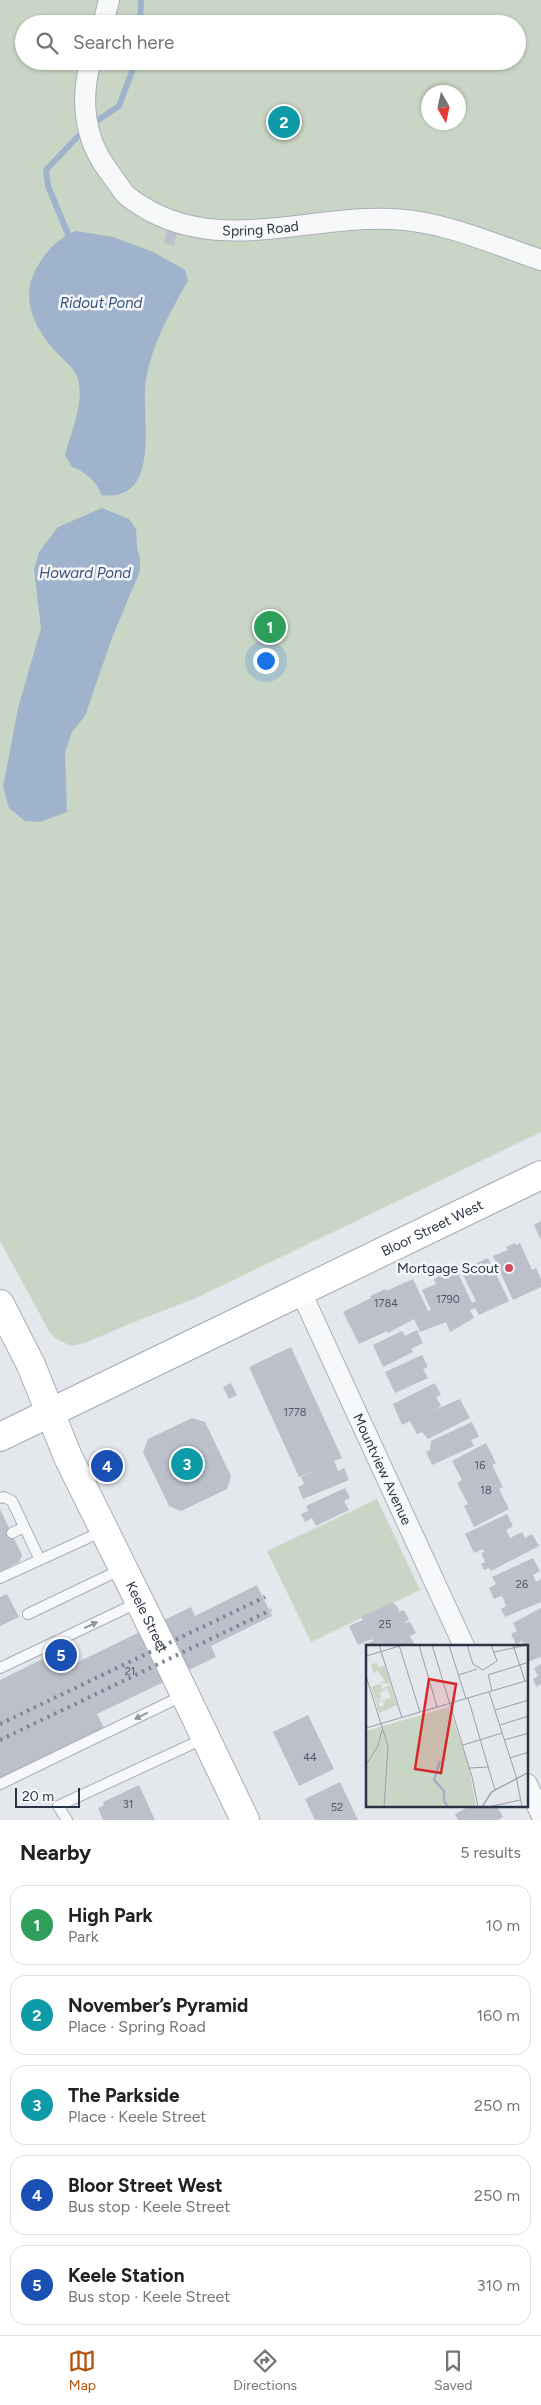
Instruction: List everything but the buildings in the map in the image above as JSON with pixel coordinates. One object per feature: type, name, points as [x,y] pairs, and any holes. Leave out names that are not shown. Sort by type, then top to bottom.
[{"type":"main road","name":"Bloor Street West","points":[[0,1437],[541,1175]]},
{"type":"main road","name":"Keele Street","points":[[0,1304],[31,1365],[68,1457],[245,1820]]},
{"type":"street","points":[[105,15],[109,0]]},
{"type":"street","name":"Spring Road","points":[[88,70],[84,103],[94,146],[103,163],[126,194],[160,216],[184,226],[244,231],[381,219],[418,221],[441,226],[541,260]]},
{"type":"street","name":"Mountview Avenue","points":[[301,1292],[464,1645]]},
{"type":"street","points":[[528,1786],[541,1814]]},
{"type":"lane","points":[[0,1498],[4,1497],[12,1502],[40,1560]]},
{"type":"lane","points":[[12,1533],[24,1527]]},
{"type":"lane","points":[[0,1578],[104,1531]]},
{"type":"lane","points":[[28,1614],[123,1568]]},
{"type":"lane","points":[[0,1668],[140,1602]]},
{"type":"lane","points":[[0,1784],[185,1694]]},
{"type":"lane","points":[[67,1820],[58,1806],[206,1738]]},
{"type":"green space","points":[[0,0],[541,0],[541,1132],[196,1298],[85,1343],[71,1346],[55,1338],[49,1331],[0,1241]]},
{"type":"green space","points":[[377,1499],[420,1590],[311,1642],[267,1551]]},
{"type":"water","name":"Ridout Pond","points":[[76,231],[113,237],[153,252],[185,270],[188,281],[162,329],[149,367],[145,395],[145,453],[141,471],[134,485],[121,494],[101,495],[94,482],[85,474],[72,467],[65,455],[79,405],[80,395],[77,376],[42,333],[36,323],[29,301],[32,279],[41,261],[59,241]]},
{"type":"water","name":"Howard Pond","points":[[102,508],[129,519],[136,529],[140,571],[112,638],[85,716],[72,732],[65,752],[67,812],[40,822],[25,821],[9,808],[3,787],[18,708],[41,628],[34,570],[39,552],[58,527]]},
{"type":"waterway","points":[[140,15],[141,0]]},
{"type":"waterway","points":[[68,234],[48,186],[46,170],[85,129],[119,106],[133,70]]},
{"type":"railway","points":[[0,1724],[265,1597]]},
{"type":"railway","points":[[0,1740],[271,1610]]},
{"type":"place","name":"November’s Pyramid","points":[[284,122]]},
{"type":"place","name":"High Park","points":[[270,627]]},
{"type":"place","name":"Mortgage Scout","points":[[509,1268]]},
{"type":"place","name":"The Parkside","points":[[187,1464]]},
{"type":"place","name":"Bloor Street West","points":[[107,1466]]},
{"type":"place","name":"Keele Station","points":[[61,1655]]}]
